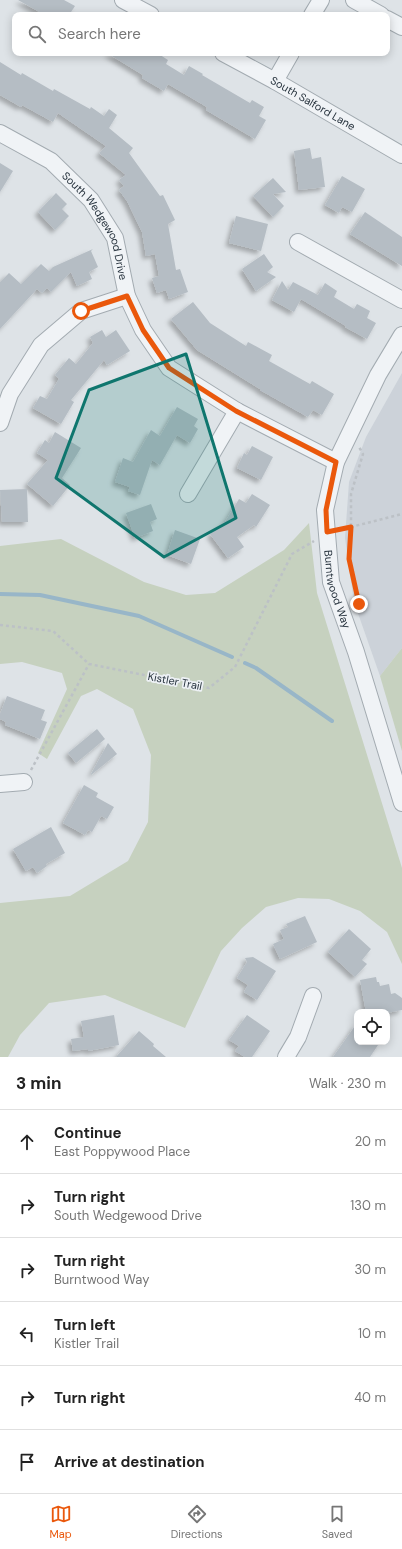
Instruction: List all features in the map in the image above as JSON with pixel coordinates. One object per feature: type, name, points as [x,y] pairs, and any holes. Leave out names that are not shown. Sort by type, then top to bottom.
[{"type":"street","points":[[124,0],[146,12]]},
{"type":"street","points":[[314,12],[321,0]]},
{"type":"street","points":[[354,0],[376,12]]},
{"type":"street","points":[[390,20],[402,27]]},
{"type":"street","name":"South Salford Lane","points":[[229,56],[275,81],[402,156]]},
{"type":"street","points":[[275,81],[288,56]]},
{"type":"street","name":"South Wedgewood Drive","points":[[0,133],[52,161],[91,200],[115,238],[127,296],[143,330],[169,368],[236,411],[336,462]]},
{"type":"street","points":[[298,242],[402,300]]},
{"type":"street","points":[[0,422],[10,394],[41,345],[81,311],[127,296]]},
{"type":"street","name":"Burntwood Way","points":[[402,335],[378,375],[336,462],[326,510],[331,582],[356,652],[402,803]]},
{"type":"street","points":[[188,494],[236,411]]},
{"type":"street","points":[[0,784],[24,782]]},
{"type":"street","points":[[286,1057],[298,1037],[313,996]]},
{"type":"path","points":[[357,610],[359,604],[349,559],[351,494],[363,454],[359,446]]},
{"type":"path","name":"Kistler Trail","points":[[90,664],[210,688],[235,667],[292,554],[327,532],[402,514]]},
{"type":"path","points":[[0,625],[53,631],[90,664],[24,782]]},
{"type":"highlighted area","points":[[186,354],[236,518],[164,557],[56,478],[89,390]]},
{"type":"shaded area","points":[[402,373],[402,648],[380,676],[354,602],[345,538],[349,482],[366,437]]},
{"type":"green space","points":[[309,523],[317,593],[402,868],[402,964],[387,932],[360,911],[329,899],[298,898],[266,907],[242,928],[221,951],[185,1028],[105,995],[49,1003],[20,1035],[8,1057],[0,1057],[0,903],[70,896],[128,861],[148,822],[151,755],[133,709],[97,689],[81,696],[47,759],[38,753],[67,689],[62,673],[22,662],[0,664],[0,546],[61,539],[144,582],[186,595],[215,593],[284,550]]},
{"type":"green space","points":[[402,648],[402,751],[380,676]]},
{"type":"building","points":[[18,0],[64,0],[75,6],[71,12],[40,12]]},
{"type":"building","points":[[112,56],[162,56],[168,60],[166,64],[184,75],[189,66],[250,103],[252,100],[264,107],[259,116],[266,120],[255,139],[206,110],[207,107],[168,84],[164,91],[142,78],[143,75]]},
{"type":"building","points":[[0,62],[21,75],[22,73],[53,91],[54,89],[90,109],[91,107],[104,116],[109,109],[117,115],[109,128],[133,148],[129,153],[160,196],[163,195],[175,220],[168,224],[176,270],[180,269],[188,292],[169,299],[166,290],[157,293],[152,278],[159,276],[155,254],[146,256],[142,232],[127,201],[119,190],[124,186],[119,180],[126,175],[99,153],[106,146],[58,113],[53,122],[0,95]]},
{"type":"building","points":[[310,148],[312,159],[321,157],[325,187],[299,190],[294,151]]},
{"type":"building","points":[[0,163],[13,171],[0,192]]},
{"type":"building","points":[[342,176],[365,189],[352,212],[342,207],[339,213],[325,205]]},
{"type":"building","points":[[273,178],[286,192],[273,194],[284,206],[273,217],[253,196]]},
{"type":"building","points":[[56,193],[67,204],[62,209],[69,216],[55,230],[38,212]]},
{"type":"building","points":[[365,212],[402,237],[402,266],[350,234]]},
{"type":"building","points":[[236,216],[268,224],[261,251],[229,243]]},
{"type":"building","points":[[93,249],[91,251],[98,267],[89,272],[92,279],[77,286],[71,272],[51,292],[47,288],[42,293],[37,289],[0,329],[0,282],[9,273],[21,284],[41,264],[49,271],[53,267]]},
{"type":"building","points":[[264,254],[273,267],[267,272],[276,277],[256,291],[242,269]]},
{"type":"building","points":[[282,281],[288,290],[293,282],[318,295],[325,283],[337,291],[334,297],[354,309],[357,304],[370,311],[367,318],[376,323],[367,339],[301,299],[294,312],[272,300]]},
{"type":"building","points":[[193,302],[210,323],[246,346],[248,342],[272,355],[269,361],[310,384],[312,381],[334,394],[322,415],[313,410],[308,417],[260,390],[197,350],[171,319]]},
{"type":"building","points":[[102,330],[106,337],[116,330],[130,351],[107,365],[104,360],[71,400],[74,402],[61,424],[33,408],[40,396],[47,399],[59,379],[55,375],[69,358],[76,364],[93,343],[90,337]]},
{"type":"building","points":[[177,407],[198,419],[194,426],[198,429],[190,443],[177,435],[160,465],[152,460],[140,495],[128,491],[130,487],[115,482],[123,458],[133,462],[151,430],[160,436]]},
{"type":"building","points":[[55,432],[81,448],[62,478],[70,485],[53,506],[27,484],[48,460],[37,453],[45,440],[49,443]]},
{"type":"building","points":[[252,446],[273,457],[261,480],[237,468],[244,453],[247,455]]},
{"type":"building","points":[[27,489],[28,522],[2,522],[0,490]]},
{"type":"building","points":[[252,494],[270,505],[256,527],[254,525],[237,537],[244,547],[228,558],[210,534],[225,522],[239,499],[246,503]]},
{"type":"building","points":[[151,504],[157,519],[150,522],[153,531],[135,538],[126,513]]},
{"type":"building","points":[[175,530],[200,539],[191,564],[167,555]]},
{"type":"building","points":[[7,696],[45,710],[41,720],[47,722],[40,739],[5,725],[6,722],[0,719],[0,714]]},
{"type":"building","points":[[97,729],[105,739],[76,763],[68,753]]},
{"type":"building","points":[[108,743],[117,754],[91,775],[91,774]]},
{"type":"building","points":[[84,785],[98,793],[96,797],[114,807],[107,819],[101,816],[92,832],[88,830],[85,835],[63,823]]},
{"type":"building","points":[[51,827],[65,853],[46,864],[47,866],[37,873],[33,867],[26,871],[13,849]]},
{"type":"building","points":[[305,916],[317,942],[280,959],[273,944],[284,939],[280,930],[288,927],[286,924]]},
{"type":"building","points":[[349,929],[371,949],[362,960],[367,964],[355,977],[328,952]]},
{"type":"building","points":[[253,957],[276,971],[257,1000],[244,992],[248,985],[237,978],[247,962],[245,958]]},
{"type":"building","points":[[376,977],[380,986],[389,984],[391,994],[395,993],[402,998],[402,1010],[390,1012],[390,1009],[365,1009],[360,980]]},
{"type":"building","points":[[114,1015],[119,1045],[88,1051],[88,1049],[73,1051],[71,1039],[84,1037],[81,1021]]},
{"type":"building","points":[[247,1015],[270,1031],[252,1057],[245,1057],[235,1051],[239,1046],[229,1040]]},
{"type":"building","points":[[354,1027],[354,1045],[378,1045],[370,1057],[333,1057]]},
{"type":"building","points":[[139,1031],[154,1044],[153,1046],[166,1057],[116,1057]]},
{"type":"waterway","points":[[0,594],[40,595],[139,616],[232,657]]},
{"type":"waterway","points":[[245,663],[256,668],[332,721]]},
{"type":"route","points":[[81,311],[127,296],[143,330],[169,368],[236,411],[336,462],[326,510],[327,532],[351,527],[349,559],[359,604]]}]
